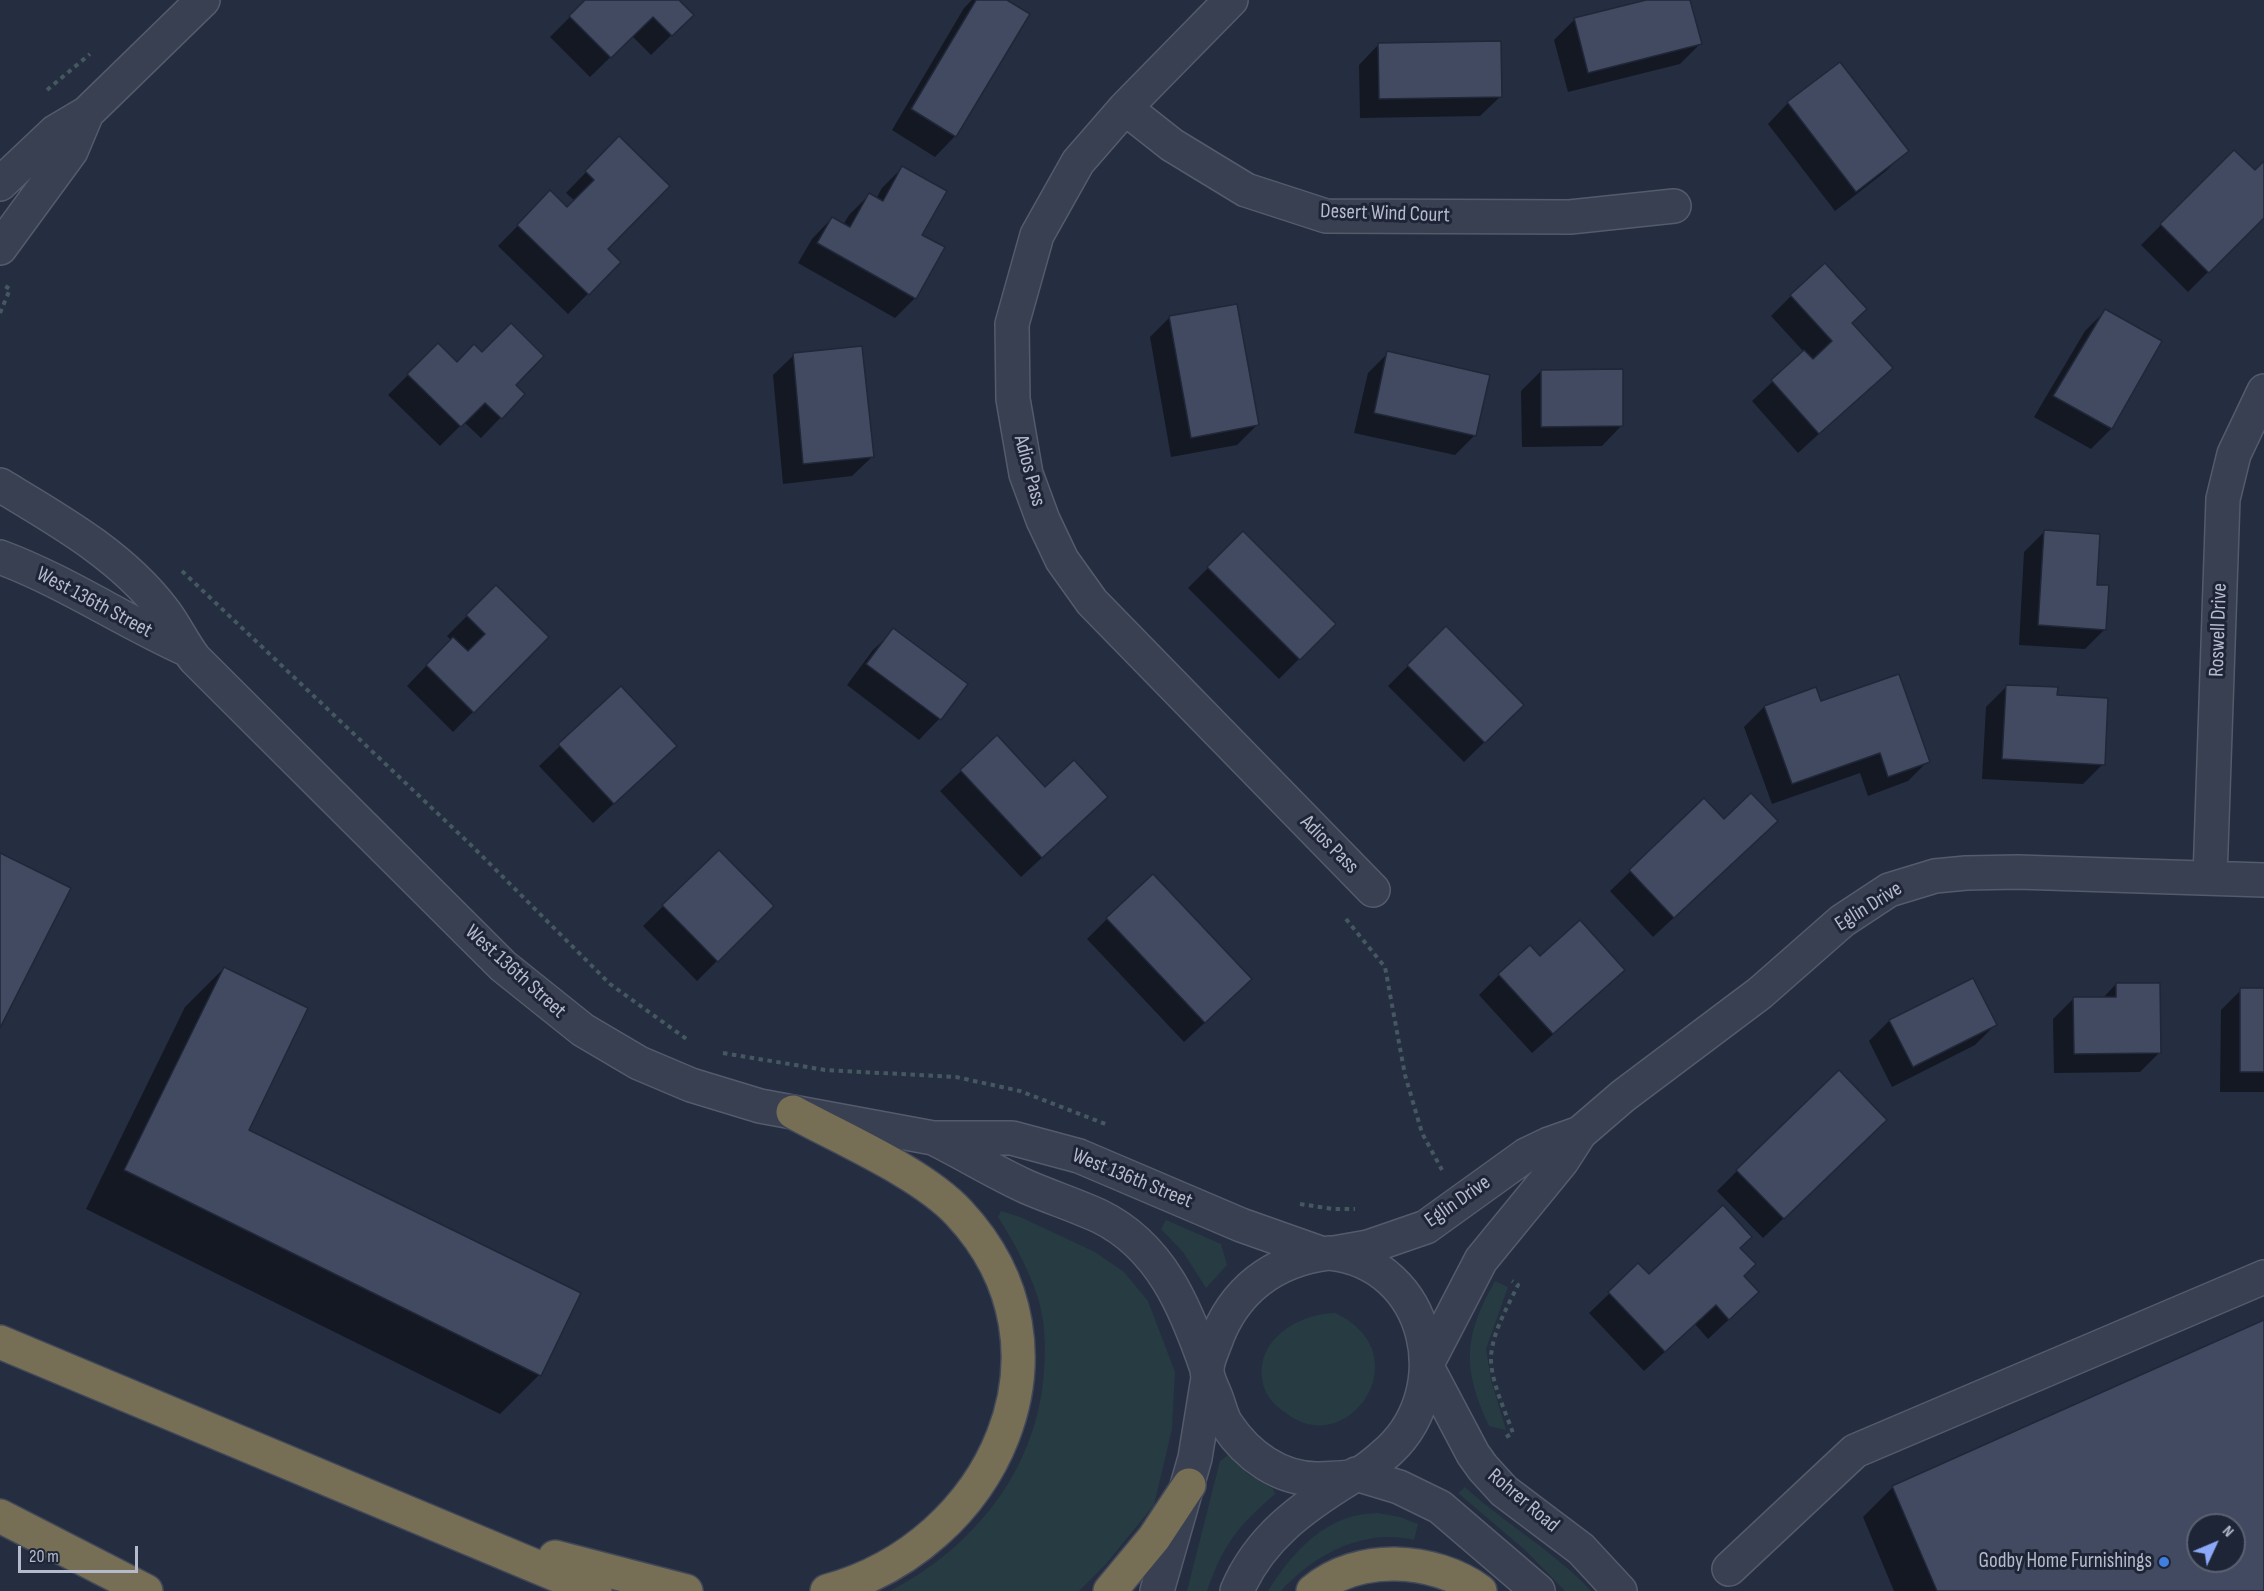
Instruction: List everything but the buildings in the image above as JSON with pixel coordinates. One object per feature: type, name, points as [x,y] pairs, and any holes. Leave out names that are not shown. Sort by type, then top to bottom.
[{"type":"highway","points":[[793,1112],[927,1185],[958,1213],[986,1247],[1000,1271],[1009,1293],[1018,1346],[1019,1376],[1011,1413],[990,1467],[966,1501],[935,1533],[901,1558],[861,1579],[827,1591]]},
{"type":"highway","points":[[0,1342],[595,1591]]},
{"type":"highway","points":[[1110,1591],[1154,1538],[1189,1485]]},
{"type":"highway","points":[[0,1516],[146,1591]]},
{"type":"highway","points":[[468,1537],[637,1576],[686,1591]]},
{"type":"highway","points":[[1313,1591],[1356,1567],[1398,1563],[1446,1575],[1480,1591]]},
{"type":"street","points":[[0,184],[55,132],[87,113],[203,0]]},
{"type":"street","name":"Adios Pass","points":[[1231,0],[1125,108],[1078,162],[1037,235],[1012,324],[1013,399],[1026,474],[1043,520],[1062,560],[1092,602],[1373,890]]},
{"type":"street","name":"Desert Wind Court","points":[[1125,108],[1172,145],[1246,190],[1326,216],[1570,217],[1674,206]]},
{"type":"street","points":[[0,248],[71,151],[87,113]]},
{"type":"street","name":"Roswell Drive","points":[[2210,878],[2223,499],[2234,454],[2253,408],[2264,391]]},
{"type":"street","name":"West 136th Street","points":[[0,485],[89,541],[129,573],[163,610],[188,650],[503,966],[562,1015],[639,1063],[691,1085],[760,1106],[933,1138],[1012,1138],[1079,1156],[1241,1225],[1326,1254],[1357,1258],[1381,1272],[1399,1289],[1418,1321],[1427,1365]]},
{"type":"street","name":"West 136th Street","points":[[0,557],[97,600],[146,631],[188,650]]},
{"type":"street","name":"Eglin Drive","points":[[1427,1365],[1480,1260],[1562,1161],[1580,1133],[1623,1096],[1760,993],[1842,921],[1889,890],[1935,876],[1966,873],[2018,872],[2264,880]]},
{"type":"street","name":"Eglin Drive","points":[[1208,1372],[1221,1324],[1234,1302],[1252,1284],[1298,1260],[1368,1247],[1426,1227],[1526,1155],[1549,1143],[1580,1133]]},
{"type":"street","name":"West 136th Street","points":[[933,1138],[1025,1186],[1100,1217],[1130,1236],[1155,1261],[1191,1320],[1208,1372],[1189,1485],[1157,1591]]},
{"type":"street","points":[[1730,1569],[1855,1451],[2264,1277]]},
{"type":"street","points":[[1238,1591],[1248,1568],[1276,1532],[1317,1498],[1373,1464],[1404,1436],[1421,1403],[1427,1365]]},
{"type":"street","name":"Rohrer Road","points":[[1427,1365],[1473,1454],[1483,1468],[1504,1491],[1581,1549],[1620,1591]]},
{"type":"street","points":[[1208,1372],[1225,1422],[1239,1443],[1258,1459],[1281,1472],[1305,1479],[1355,1475],[1399,1487],[1440,1506],[1538,1591]]},
{"type":"path","points":[[41,96],[94,50]]},
{"type":"path","points":[[0,313],[10,289]]},
{"type":"path","points":[[174,564],[465,840],[610,984],[656,1015],[674,1032],[694,1044]]},
{"type":"path","points":[[1341,913],[1385,967],[1405,1075],[1422,1133],[1445,1174]]},
{"type":"path","points":[[715,1052],[825,1070],[964,1079],[1020,1091],[1086,1114],[1117,1129]]},
{"type":"path","points":[[1296,1203],[1333,1209],[1358,1208]]},
{"type":"path","points":[[1496,1443],[1514,1433],[1501,1399],[1491,1357],[1499,1327],[1518,1285]]},
{"type":"shaded area","points":[[1001,1211],[1020,1217],[1095,1252],[1124,1272],[1148,1301],[1175,1372],[1172,1429],[1154,1505],[1106,1564],[1079,1591],[890,1591],[921,1573],[949,1552],[997,1501],[1015,1471],[1029,1440],[1039,1406],[1044,1370],[1044,1325],[1030,1277],[998,1217]]},
{"type":"shaded area","points":[[1166,1220],[1221,1244],[1227,1265],[1206,1288],[1183,1252],[1161,1229]]},
{"type":"shaded area","points":[[1495,1281],[1508,1287],[1486,1349],[1491,1380],[1506,1430],[1489,1426],[1474,1387],[1471,1369],[1472,1336],[1484,1301]]},
{"type":"shaded area","points":[[1335,1313],[1360,1331],[1373,1352],[1375,1374],[1368,1395],[1354,1412],[1335,1423],[1313,1425],[1290,1416],[1269,1398],[1262,1374],[1264,1359],[1270,1346],[1279,1335],[1291,1326],[1305,1319]]},
{"type":"shaded area","points":[[1228,1455],[1249,1475],[1273,1489],[1275,1494],[1233,1537],[1219,1560],[1207,1591],[1187,1591],[1220,1461]]},
{"type":"shaded area","points":[[1465,1487],[1561,1563],[1591,1591],[1565,1591],[1525,1550],[1458,1493]]},
{"type":"shaded area","points":[[1378,1513],[1400,1517],[1418,1524],[1414,1540],[1395,1537],[1358,1541],[1324,1556],[1294,1578],[1281,1591],[1268,1591],[1300,1549],[1327,1527],[1360,1515]]},
{"type":"place","name":"Godby Home Furnishings","points":[[2164,1562]]}]
